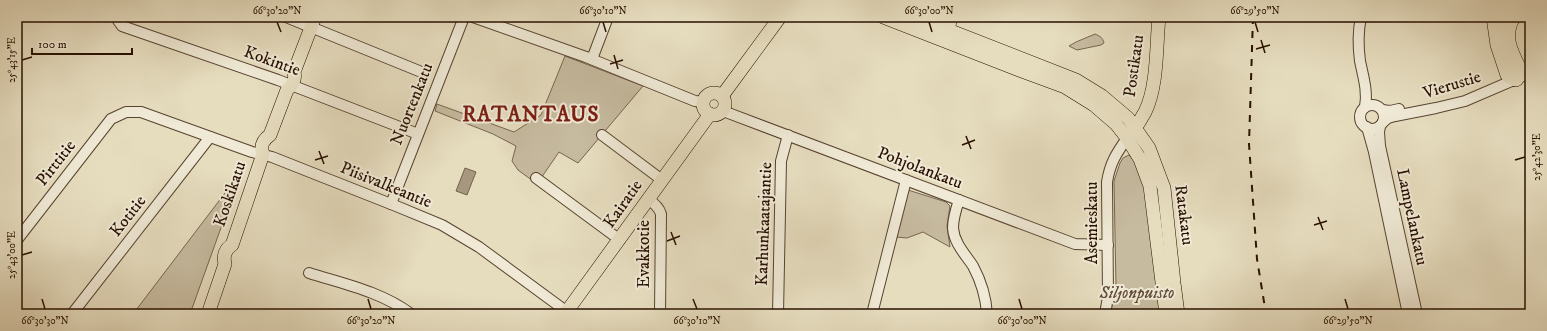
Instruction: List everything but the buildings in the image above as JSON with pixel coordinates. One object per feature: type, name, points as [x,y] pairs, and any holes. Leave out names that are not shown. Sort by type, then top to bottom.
[{"type":"highway","points":[[1494,17],[1498,45],[1521,73]]},
{"type":"highway","points":[[1513,17],[1508,26],[1508,47],[1521,73]]},
{"type":"main road","points":[[722,96],[780,17]]},
{"type":"main road","points":[[884,17],[943,28]]},
{"type":"main road","points":[[915,17],[943,28],[1072,90],[1100,109],[1116,124],[1131,133]]},
{"type":"main road","name":"Postikatu","points":[[1131,133],[1145,112],[1149,100],[1154,77],[1158,17]]},
{"type":"main road","name":"Koskikatu","points":[[208,314],[225,264],[230,261],[232,256],[232,245],[263,154],[268,150],[272,141],[270,135],[314,22]]},
{"type":"main road","points":[[713,93],[722,96],[725,105],[717,112],[705,109],[704,102],[707,96],[713,93]]},
{"type":"main road","name":"Kairatie","points":[[567,313],[662,180],[717,112]]},
{"type":"main road","name":"Ratakatu","points":[[1131,133],[1150,186],[1166,314]]},
{"type":"main road","name":"Ratakatu","points":[[1131,133],[1149,148],[1164,188],[1178,314]]},
{"type":"street","points":[[286,17],[314,22],[419,71]]},
{"type":"street","name":"Nuortenkatu","points":[[391,204],[464,17]]},
{"type":"street","points":[[474,17],[592,60],[695,100],[704,102]]},
{"type":"street","points":[[592,60],[608,17]]},
{"type":"street","points":[[1361,17],[1359,49],[1365,83],[1365,107]]},
{"type":"street","name":"Kokintie","points":[[118,18],[122,26],[290,83],[418,134]]},
{"type":"street","name":"Vierustie","points":[[1380,108],[1394,110],[1447,100],[1470,93],[1521,73]]},
{"type":"street","name":"Vierustie","points":[[1381,124],[1388,118],[1395,116],[1443,107],[1465,101],[1521,73]]},
{"type":"street","points":[[1365,83],[1380,108],[1384,115],[1381,124],[1374,128],[1367,127],[1362,122],[1360,117],[1361,112],[1365,107],[1373,105],[1380,108]]},
{"type":"street","name":"Piisivalkeantie","points":[[126,112],[140,112],[252,152],[263,154],[442,225],[465,239],[567,313]]},
{"type":"street","name":"Pirttitie","points":[[17,240],[111,119],[126,112]]},
{"type":"street","name":"Pohjolankatu","points":[[717,112],[788,135],[1075,244],[1108,245]]},
{"type":"street","name":"Lampelankatu","points":[[1381,124],[1379,132],[1380,146],[1417,314]]},
{"type":"street","name":"Lampelankatu","points":[[1367,127],[1374,152],[1408,314]]},
{"type":"street","name":"Asemieskatu","points":[[1105,314],[1108,297],[1107,182],[1110,167],[1118,151],[1131,133]]},
{"type":"street","points":[[602,134],[662,180]]},
{"type":"street","name":"Karhunkaatajantie","points":[[778,314],[781,161],[788,135]]},
{"type":"street","name":"Kotitie","points":[[72,314],[210,137]]},
{"type":"street","points":[[536,178],[620,240]]},
{"type":"street","points":[[872,314],[906,180]]},
{"type":"street","name":"Evakkotie","points":[[648,199],[656,205],[661,214],[660,314]]},
{"type":"street","points":[[959,200],[954,221],[954,234],[959,246],[978,276],[983,289],[987,314]]},
{"type":"street","points":[[309,273],[357,288],[388,300],[411,314]]},
{"type":"green space","points":[[1095,34],[1101,37],[1104,43],[1077,50],[1069,46],[1076,42]]},
{"type":"green space","points":[[565,56],[643,86],[578,163],[559,152],[537,184],[518,170],[512,161],[516,146],[493,134],[435,111],[437,104],[514,132],[541,115]]},
{"type":"green space","name":"Siljonpuisto","points":[[1129,155],[1137,164],[1145,183],[1161,314],[1110,314],[1116,288],[1114,181],[1120,163],[1123,158]]},
{"type":"green space","points":[[241,172],[190,314],[133,314]]},
{"type":"green space","points":[[908,190],[946,202],[950,206],[947,226],[950,247],[923,232],[907,238],[895,237]]},
{"type":"shaded area","points":[[465,168],[476,172],[467,195],[456,191]]},
{"type":"railway","points":[[1253,17],[1249,144],[1257,259],[1266,314]]},
{"type":"district","name":"RATANTAUS","points":[[531,115]]}]
